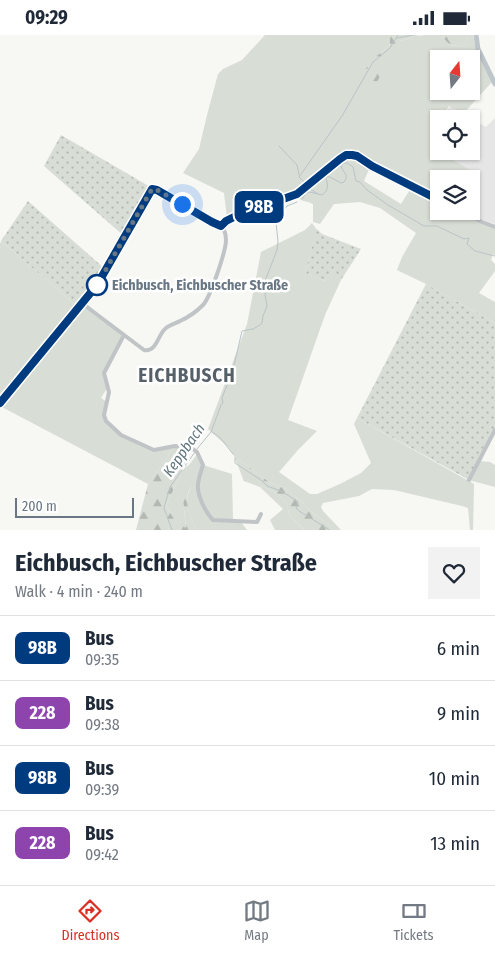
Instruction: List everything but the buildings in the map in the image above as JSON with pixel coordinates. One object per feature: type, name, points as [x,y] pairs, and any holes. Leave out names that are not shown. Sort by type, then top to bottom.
[{"type":"street","points":[[476,35],[478,49],[495,84]]},
{"type":"street","points":[[221,226],[226,221],[241,214],[297,194],[346,155],[357,156],[372,166],[430,196]]},
{"type":"street","points":[[0,403],[97,285],[152,189],[157,190],[225,230],[226,241],[219,269],[205,304],[190,315],[170,325],[152,349],[144,351],[83,304]]},
{"type":"street","points":[[478,220],[495,227]]},
{"type":"street","points":[[124,335],[104,373],[109,392],[104,415],[106,421],[122,435],[154,450],[175,446],[193,449],[203,465],[197,483],[197,490],[199,497],[213,520],[257,522],[261,514]]},
{"type":"street","points":[[470,480],[495,431]]},
{"type":"shaded area","points":[[450,106],[457,110],[448,110]]},
{"type":"shaded area","points":[[495,118],[495,224],[480,219],[480,170],[470,170],[453,160],[480,160],[480,124],[486,127]]},
{"type":"green space","points":[[265,35],[390,35],[390,45],[373,59],[400,41],[413,38],[412,35],[442,37],[450,45],[465,47],[467,37],[473,35],[476,50],[430,50],[430,100],[476,100],[467,110],[456,110],[449,106],[447,110],[430,110],[430,160],[453,160],[470,170],[430,170],[430,194],[377,167],[360,155],[355,153],[348,154],[370,167],[364,181],[401,204],[411,188],[430,198],[430,220],[473,220],[495,228],[495,255],[493,254],[491,260],[495,264],[495,271],[479,293],[495,302],[495,323],[397,270],[416,233],[380,208],[360,202],[334,204],[320,224],[313,222],[313,204],[301,200],[294,193],[227,218],[224,193],[183,173],[199,149],[218,74],[223,69],[242,60]]},
{"type":"green space","points":[[390,35],[412,35],[413,38],[400,41],[377,82],[372,81],[372,76],[366,77],[364,71],[373,59],[390,45]]},
{"type":"green space","points":[[422,35],[469,35],[465,47],[450,45],[442,37],[434,40]]},
{"type":"green space","points":[[480,57],[492,82],[480,95]]},
{"type":"green space","points":[[61,135],[147,185],[149,189],[148,194],[124,236],[44,166]]},
{"type":"green space","points":[[28,201],[105,269],[78,307],[1,241]]},
{"type":"green space","points":[[312,223],[317,230],[305,273],[325,281],[329,273],[341,280],[325,315],[288,420],[317,431],[279,472],[310,494],[317,494],[361,473],[371,463],[354,424],[357,418],[474,484],[473,530],[470,530],[468,508],[394,490],[372,489],[359,496],[323,503],[321,507],[323,511],[341,530],[333,530],[286,489],[269,482],[234,456],[229,448],[208,429],[247,324],[261,252],[305,230]]},
{"type":"green space","points":[[317,229],[322,234],[361,249],[341,280],[329,274],[325,281],[305,273]]},
{"type":"green space","points":[[1,241],[78,307],[83,301],[124,335],[104,373],[109,392],[106,390],[101,398],[107,402],[104,414],[106,421],[122,435],[154,450],[175,446],[148,484],[0,406]]},
{"type":"green space","points":[[426,284],[495,323],[495,430],[469,480],[357,418]]},
{"type":"green space","points":[[175,446],[189,448],[183,469],[166,506],[176,522],[186,528],[183,499],[185,488],[193,481],[188,493],[187,502],[197,530],[136,530],[148,484]]},
{"type":"green space","points":[[198,453],[203,465],[232,474],[233,520],[241,522],[247,530],[197,530],[187,503],[188,494],[193,483],[183,499],[186,529],[176,522],[166,506],[183,469],[189,465]]},
{"type":"green space","points":[[234,456],[269,482],[286,489],[333,530],[304,530],[289,515],[287,504],[279,495],[263,486],[260,487],[244,481]]},
{"type":"green space","points":[[479,461],[490,462],[495,465],[495,487],[469,480]]},
{"type":"green space","points":[[263,486],[279,495],[287,504],[289,515],[304,530],[275,530],[270,520],[283,509],[260,487]]},
{"type":"waterway","name":"Keppbach","points":[[304,182],[299,177],[342,116],[373,62],[390,48],[398,35]]},
{"type":"waterway","points":[[397,38],[414,35]]},
{"type":"waterway","points":[[279,146],[297,165],[299,175]]},
{"type":"waterway","points":[[318,194],[322,195],[326,191],[326,178],[328,176],[341,183],[344,182],[346,175],[341,167],[343,163],[347,163],[353,167],[356,181],[360,182],[367,190],[388,205],[424,226],[437,226],[464,239],[469,238],[467,244],[475,251],[495,256]]},
{"type":"waterway","name":"Keppbach","points":[[302,199],[306,193],[318,194],[309,188]]},
{"type":"waterway","name":"Keppbach","points":[[197,449],[211,432],[223,403],[222,398],[233,370],[242,331],[253,329],[262,323],[267,306],[265,281],[277,250],[276,222],[287,206],[297,202]]},
{"type":"waterway","points":[[212,432],[221,439],[233,454]]},
{"type":"waterway","name":"Keppbach","points":[[172,530],[164,508],[170,487],[195,452]]},
{"type":"waterway","points":[[235,458],[235,463],[267,486],[281,491],[297,501],[296,508],[299,511],[330,530]]},
{"type":"bus line","name":"98B","points":[[0,403],[97,285],[152,189],[221,226],[236,216],[297,194],[340,159],[346,155],[352,155],[430,195]]},
{"type":"place","name":"Eichbusch, Eichbuscher Straße","points":[[97,285]]},
{"type":"district","name":"EICHBUSCH","points":[[187,375]]},
{"type":"route","points":[[97,285],[152,189],[182,204]]}]
